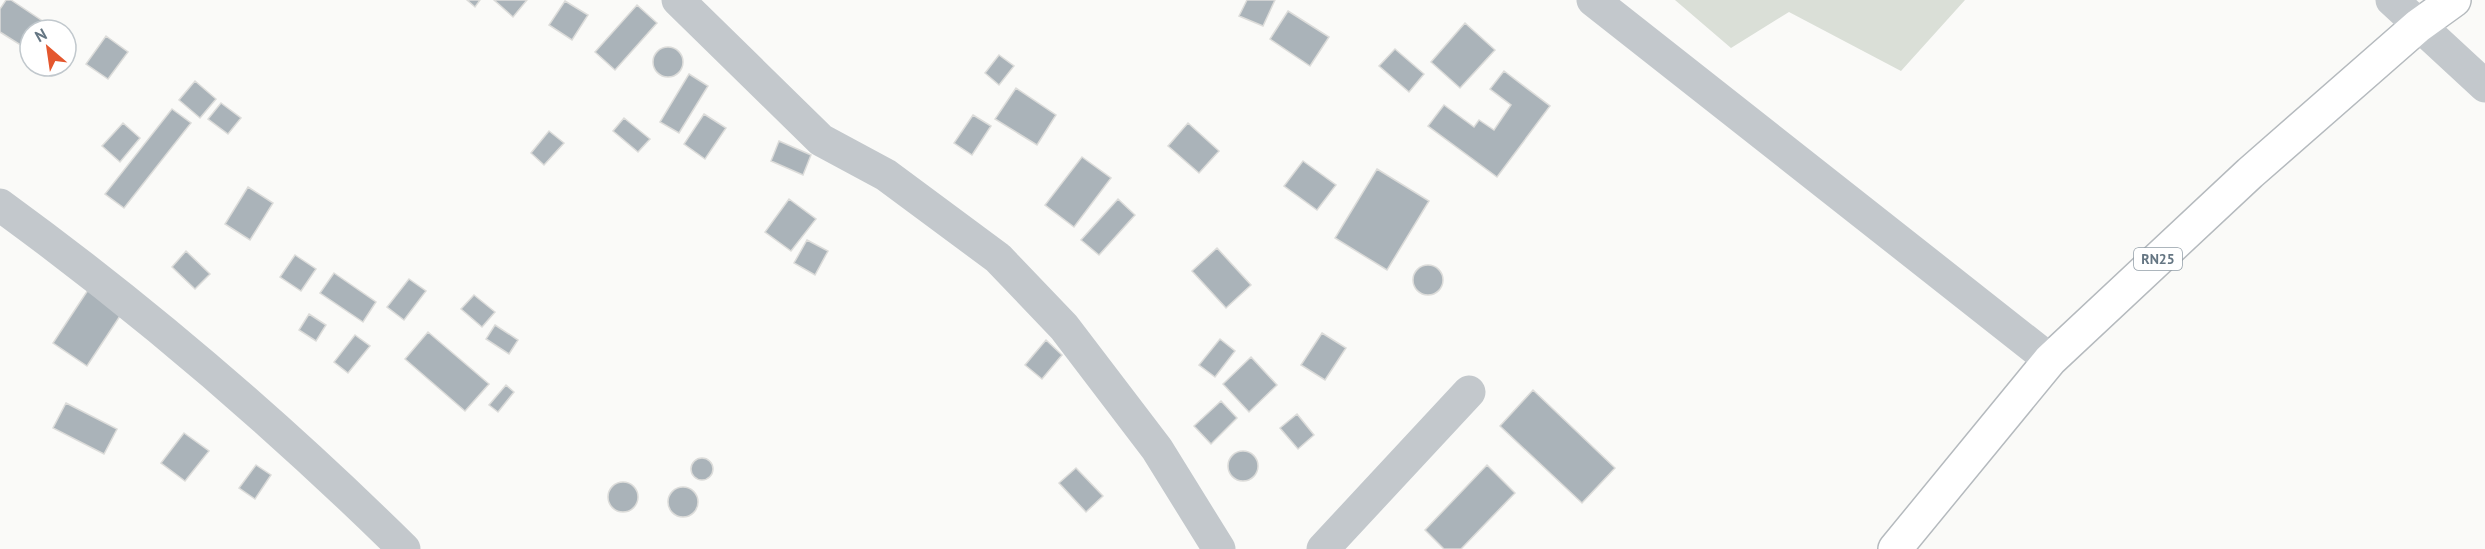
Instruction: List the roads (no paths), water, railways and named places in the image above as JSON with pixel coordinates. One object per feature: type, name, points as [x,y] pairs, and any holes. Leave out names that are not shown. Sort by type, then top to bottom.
[{"type":"main road","name":"RN25","points":[[1894,549],[2050,360],[2250,173],[2418,26],[2454,0]]},
{"type":"street","points":[[678,0],[821,140],[886,175],[998,258],[1064,327],[1136,421],[1157,449],[1219,549]]},
{"type":"street","points":[[1593,0],[2050,360]]},
{"type":"street","points":[[2392,0],[2485,86]]},
{"type":"street","points":[[0,205],[71,256],[195,359],[324,470],[404,549]]},
{"type":"street","points":[[1323,549],[1469,392]]}]
